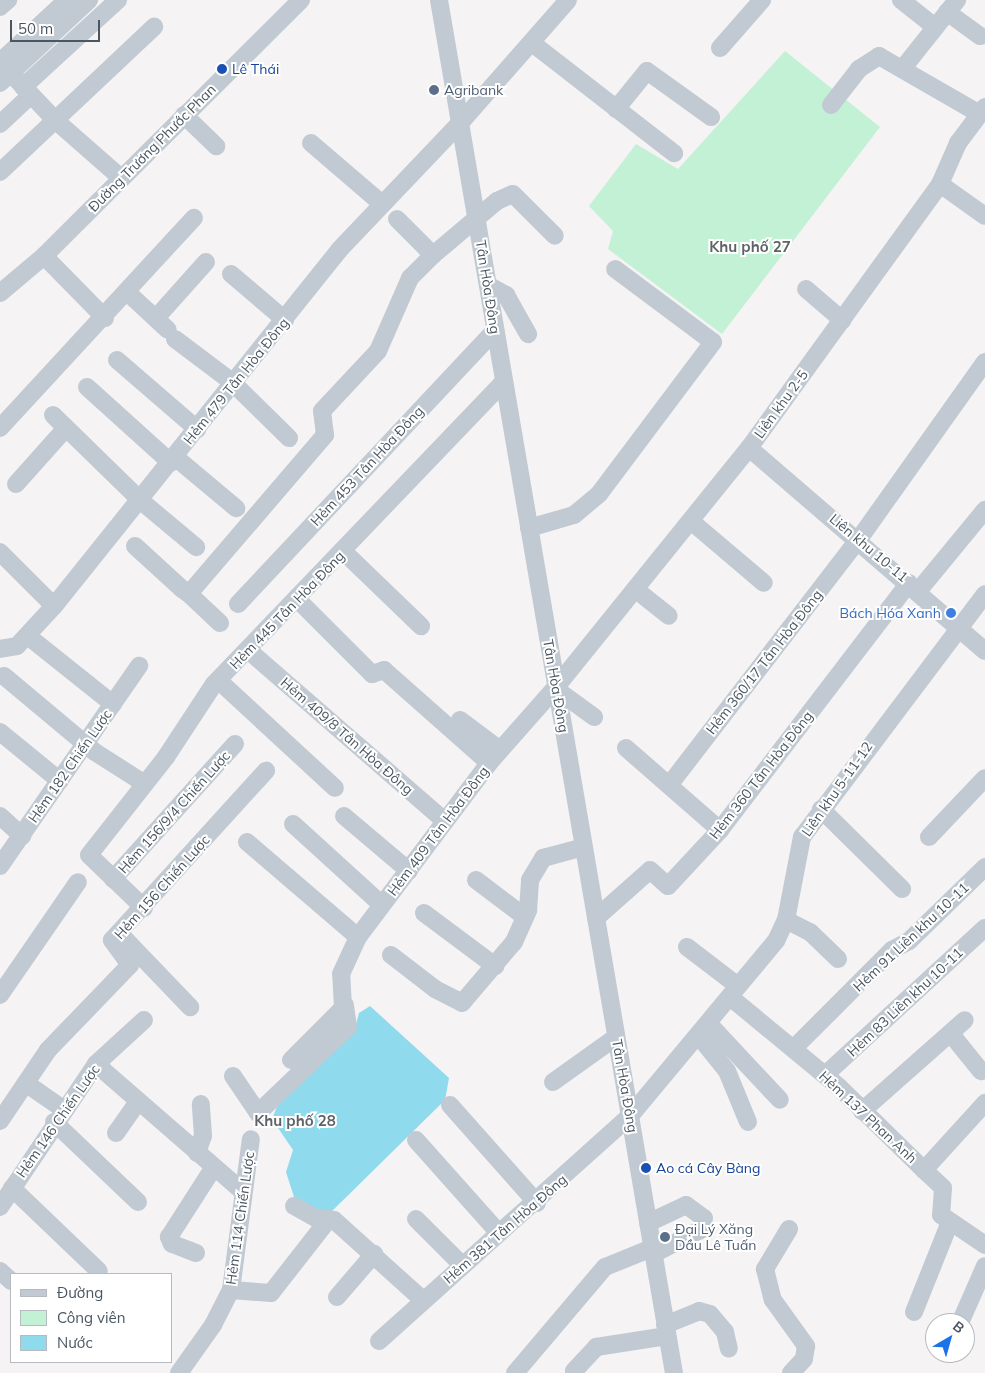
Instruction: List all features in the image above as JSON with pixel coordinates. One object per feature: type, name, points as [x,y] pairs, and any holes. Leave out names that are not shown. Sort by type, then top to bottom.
[{"type":"street","points":[[0,7],[8,0]]},
{"type":"street","points":[[3,70],[67,0]]},
{"type":"street","points":[[3,70],[89,0]]},
{"type":"street","points":[[0,124],[28,91],[118,0]]},
{"type":"street","name":"Đường Trương Phước Phan","points":[[0,293],[44,256],[120,178],[301,0]]},
{"type":"street","name":"Tân Hòa Đông","points":[[439,0],[674,1373]]},
{"type":"street","name":"Hẻm 479 Tân Hòa Đông","points":[[8,647],[54,606],[141,501],[232,382],[381,203],[461,122],[568,0]]},
{"type":"street","points":[[720,48],[762,0]]},
{"type":"street","points":[[901,0],[935,27]]},
{"type":"street","points":[[903,68],[952,6],[980,36]]},
{"type":"street","points":[[0,172],[154,28]]},
{"type":"street","points":[[532,43],[674,153]]},
{"type":"street","points":[[831,105],[870,61],[887,58],[982,110]]},
{"type":"street","points":[[3,70],[28,91],[55,120],[120,178]]},
{"type":"street","points":[[616,109],[647,70],[711,117]]},
{"type":"street","name":"Liên khu 2-5","points":[[557,689],[635,589],[692,522],[750,448],[940,184],[958,144],[982,110]]},
{"type":"street","points":[[184,115],[216,146]]},
{"type":"street","points":[[311,142],[381,203]]},
{"type":"street","points":[[940,184],[985,216]]},
{"type":"street","points":[[188,593],[325,435],[322,411],[378,351],[410,278],[433,255],[476,216],[513,194],[555,236]]},
{"type":"street","points":[[0,428],[105,318],[194,218]]},
{"type":"street","points":[[397,219],[433,255]]},
{"type":"street","points":[[44,256],[105,318]]},
{"type":"street","points":[[167,329],[206,262]]},
{"type":"street","points":[[529,528],[574,515],[599,494],[713,342],[615,269]]},
{"type":"street","points":[[230,274],[285,320]]},
{"type":"street","points":[[488,285],[506,294],[528,334]]},
{"type":"street","points":[[806,289],[842,320]]},
{"type":"street","points":[[128,293],[167,329],[232,382],[289,438]]},
{"type":"street","name":"Hẻm 453 Tân Hòa Đông","points":[[238,604],[495,330]]},
{"type":"street","points":[[117,360],[197,429]]},
{"type":"street","name":"Hẻm 360/17 Tân Hòa Đông","points":[[670,784],[859,539],[985,362]]},
{"type":"street","name":"Hẻm 445 Tân Hòa Đông","points":[[113,879],[89,855],[145,784],[218,680],[298,600],[504,382]]},
{"type":"street","points":[[87,388],[173,460],[236,508]]},
{"type":"street","points":[[53,415],[141,501],[196,547]]},
{"type":"street","points":[[16,484],[66,428]]},
{"type":"street","name":"Liên khu 10-11","points":[[750,448],[958,624],[985,651]]},
{"type":"street","name":"Hẻm 360 Tân Hòa Đông","points":[[596,918],[650,870],[668,886],[720,830],[914,587],[985,510]]},
{"type":"street","points":[[692,522],[764,583]]},
{"type":"street","points":[[135,546],[220,623]]},
{"type":"street","points":[[0,552],[54,606]]},
{"type":"street","points":[[344,552],[421,626]]},
{"type":"street","points":[[635,589],[669,616]]},
{"type":"street","name":"Liên khu 5-11-12","points":[[630,1116],[776,941],[786,920],[802,837],[958,624],[985,594]]},
{"type":"street","points":[[298,600],[372,674],[384,670],[489,763]]},
{"type":"street","points":[[34,641],[113,704]]},
{"type":"street","name":"Hẻm 409/8 Tân Hòa Đông","points":[[248,650],[445,822]]},
{"type":"street","name":"Hẻm 182 Chiến Lược","points":[[0,866],[138,666]]},
{"type":"street","points":[[4,676],[84,744],[145,784]]},
{"type":"street","points":[[218,680],[335,788]]},
{"type":"street","points":[[557,689],[594,717]]},
{"type":"street","name":"Hẻm 409 Tân Hòa Đông","points":[[234,1076],[258,1113],[348,1027],[341,974],[358,937],[489,763],[557,689]]},
{"type":"street","points":[[460,720],[500,750]]},
{"type":"street","points":[[0,732],[60,781]]},
{"type":"street","name":"Hẻm 156/9/4 Chiến Lược","points":[[113,879],[235,744]]},
{"type":"street","points":[[626,748],[670,784],[720,830]]},
{"type":"street","name":"Hẻm 156 Chiến Lược","points":[[0,1121],[27,1084],[48,1050],[130,965],[112,940],[144,908],[266,771]]},
{"type":"street","points":[[929,837],[985,778]]},
{"type":"street","points":[[821,809],[902,889]]},
{"type":"street","points":[[0,816],[22,836]]},
{"type":"street","points":[[344,816],[409,871]]},
{"type":"street","points":[[293,824],[382,905]]},
{"type":"street","points":[[247,842],[358,937]]},
{"type":"street","points":[[391,955],[435,989],[462,1003],[514,942],[525,917],[530,880],[543,858],[584,847]]},
{"type":"street","name":"Hẻm 91 Liên khu 10-11","points":[[794,1048],[892,950],[909,941],[985,868]]},
{"type":"street","points":[[113,879],[144,908]]},
{"type":"street","points":[[476,880],[525,917]]},
{"type":"street","points":[[0,995],[78,882]]},
{"type":"street","points":[[424,913],[495,966]]},
{"type":"street","points":[[786,920],[810,932],[838,959]]},
{"type":"street","name":"Hẻm 83 Liên khu 10-11","points":[[825,1075],[985,928]]},
{"type":"street","points":[[119,934],[190,1007]]},
{"type":"street","name":"Hẻm 137 Phan Anh","points":[[687,947],[943,1188],[941,1215],[950,1222]]},
{"type":"street","points":[[291,1060],[345,1004]]},
{"type":"street","name":"Hẻm 146 Chiến Lược","points":[[0,1207],[59,1116],[96,1064],[144,1020]]},
{"type":"street","points":[[862,1111],[965,1020]]},
{"type":"street","points":[[703,1029],[780,1100]]},
{"type":"street","points":[[703,1029],[727,1071],[748,1122]]},
{"type":"street","points":[[950,1034],[981,1071]]},
{"type":"street","points":[[554,1082],[616,1037]]},
{"type":"street","points":[[96,1064],[242,1192]]},
{"type":"street","points":[[27,1084],[138,1202]]},
{"type":"street","points":[[116,1132],[138,1101]]},
{"type":"street","points":[[924,1170],[985,1103]]},
{"type":"street","points":[[197,1153],[203,1136],[201,1104]]},
{"type":"street","points":[[450,1105],[537,1203]]},
{"type":"street","name":"Hẻm 381 Tân Hòa Đông","points":[[379,1341],[498,1232],[537,1203],[630,1116]]},
{"type":"street","name":"Hẻm 114 Chiến Lược","points":[[179,1373],[213,1325],[231,1290],[242,1192],[252,1139]]},
{"type":"street","points":[[416,1140],[498,1232]]},
{"type":"street","points":[[196,1253],[172,1244],[169,1237],[214,1167]]},
{"type":"street","points":[[12,1188],[99,1271]]},
{"type":"street","points":[[515,1373],[604,1267],[653,1251],[700,1230],[704,1218],[686,1205],[648,1223]]},
{"type":"street","points":[[294,1206],[328,1220],[374,1254],[423,1300]]},
{"type":"street","points":[[416,1219],[463,1266]]},
{"type":"street","points":[[231,1290],[271,1294],[328,1220]]},
{"type":"street","points":[[914,1312],[950,1222],[983,1239]]},
{"type":"street","points":[[789,1229],[765,1269],[773,1300],[806,1346],[804,1359],[791,1373]]},
{"type":"street","points":[[337,1297],[374,1254]]},
{"type":"street","points":[[964,1313],[985,1266]]},
{"type":"street","points":[[0,1271],[10,1280]]},
{"type":"street","points":[[574,1371],[596,1347],[666,1330],[699,1311],[710,1314],[725,1332],[730,1348]]},
{"type":"green space","points":[[785,51],[880,127],[722,334],[608,249],[613,231],[589,206],[636,144],[678,169]]},
{"type":"water","points":[[370,1006],[449,1078],[445,1100],[328,1215],[294,1197],[286,1172],[293,1150],[272,1119],[278,1104],[355,1028],[359,1013]]},
{"type":"place","name":"Lê Thái","points":[[222,69]]},
{"type":"place","name":"Agribank","points":[[434,90]]},
{"type":"place","name":"Bách Hóa Xanh","points":[[951,613]]},
{"type":"place","name":"Ao cá Cây Bàng","points":[[646,1168]]},
{"type":"place","name":"Đại Lý Xăng Dầu Lê Tuấn","points":[[665,1237]]},
{"type":"district","name":"Khu phố 27","points":[[750,247]]},
{"type":"district","name":"Khu phố 28","points":[[295,1121]]}]
